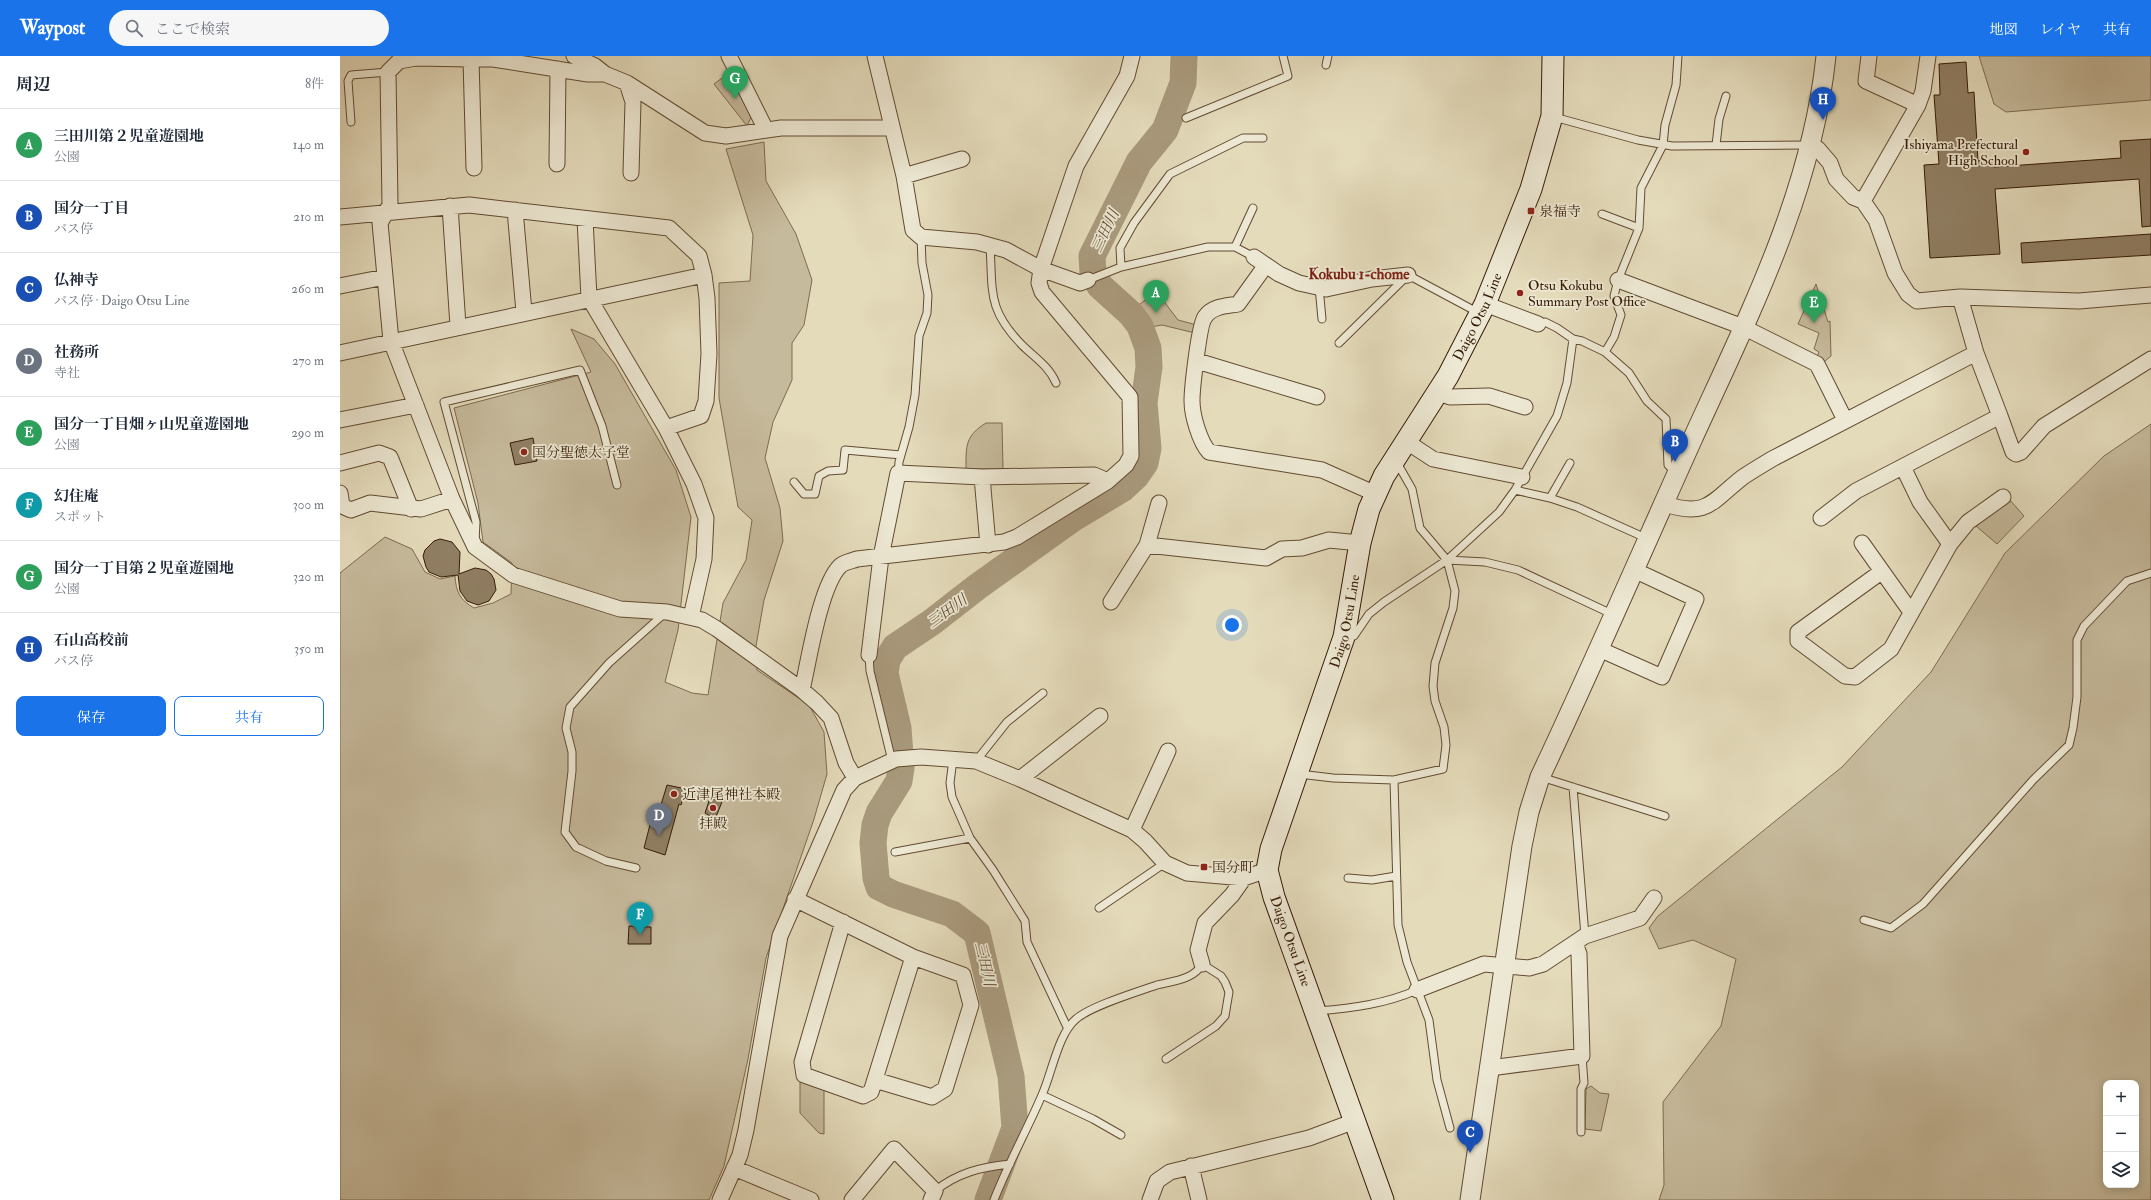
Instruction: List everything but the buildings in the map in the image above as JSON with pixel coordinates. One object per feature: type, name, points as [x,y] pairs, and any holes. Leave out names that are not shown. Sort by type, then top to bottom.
[{"type":"main road","name":"Daigo Otsu Line","points":[[1383,1200],[1274,897],[1267,870],[1271,849],[1296,773],[1344,637],[1364,524],[1376,494],[1395,460],[1438,393],[1482,309],[1531,189],[1552,116],[1553,56]]},
{"type":"street","points":[[574,56],[596,66],[605,74]]},
{"type":"street","points":[[729,56],[766,130]]},
{"type":"street","points":[[875,56],[904,176],[913,230],[921,237],[977,242],[1006,250],[1041,269],[1080,283],[1094,278]]},
{"type":"street","points":[[802,690],[824,594],[831,577],[842,565],[857,559],[988,546],[1004,542],[1017,537],[1108,481],[1126,465],[1131,456],[1130,397],[1042,292],[1039,283],[1041,269],[1076,166],[1127,76],[1132,56]]},
{"type":"street","points":[[1470,1200],[1528,812],[1540,777],[1665,504],[1743,327],[1796,197],[1810,146],[1826,56]]},
{"type":"street","points":[[1870,56],[1866,81],[1918,105]]},
{"type":"street","points":[[1863,201],[1918,105],[1923,91],[1928,56]]},
{"type":"street","points":[[855,778],[846,763],[831,718],[802,690],[717,629],[702,620],[667,612],[620,609],[513,575],[475,547],[452,499],[391,341],[380,223],[390,206],[388,72],[399,60],[416,58],[471,58],[493,59],[588,74],[605,74],[628,82],[705,133],[726,136],[781,128],[892,128]]},
{"type":"street","points":[[471,58],[474,168]]},
{"type":"street","points":[[557,164],[558,69]]},
{"type":"street","points":[[628,82],[633,102],[630,173]]},
{"type":"street","points":[[1810,146],[1818,149],[1830,163],[1836,178],[1853,197],[1863,201],[1876,220],[1895,273],[1908,294],[1916,301],[1960,297],[2079,301],[2151,295]]},
{"type":"street","points":[[904,176],[962,160]]},
{"type":"street","points":[[340,217],[469,205],[669,228],[699,256],[708,298],[709,354],[706,402],[701,416],[666,428]]},
{"type":"street","points":[[450,206],[458,326]]},
{"type":"street","points":[[515,210],[524,312]]},
{"type":"street","points":[[585,219],[589,298],[666,428],[694,484],[706,518],[704,559],[691,617]]},
{"type":"street","points":[[1376,494],[1322,470],[1209,452],[1202,444],[1192,402],[1197,361],[1204,317],[1215,308],[1238,304],[1260,261],[1279,274],[1299,283],[1326,289],[1372,279],[1408,274]]},
{"type":"street","points":[[340,353],[458,326],[704,274]]},
{"type":"street","points":[[340,286],[386,278]]},
{"type":"street","points":[[1618,280],[1743,327],[1817,364],[1845,420]]},
{"type":"street","points":[[1960,297],[1976,353],[2016,454],[2021,452],[2044,426],[2151,359]]},
{"type":"street","points":[[1482,309],[1538,324]]},
{"type":"street","points":[[1665,504],[1682,510],[1694,510],[1712,504],[1743,477],[1772,459],[1976,353]]},
{"type":"street","points":[[1197,361],[1317,396]]},
{"type":"street","points":[[1438,393],[1450,397],[1489,396],[1525,407]]},
{"type":"street","points":[[340,420],[416,405]]},
{"type":"street","points":[[1821,518],[1856,491],[2000,416]]},
{"type":"street","points":[[1407,442],[1433,459],[1522,477]]},
{"type":"street","points":[[340,463],[379,453],[390,457],[410,509]]},
{"type":"street","points":[[1903,466],[1920,502],[1950,544]]},
{"type":"street","points":[[869,655],[881,557],[898,473],[982,477],[1094,475],[1108,481]]},
{"type":"street","points":[[982,477],[988,546]]},
{"type":"street","points":[[340,493],[342,506],[351,510],[370,503],[410,509],[421,509],[452,499]]},
{"type":"street","points":[[1881,572],[1798,632],[1798,641],[1846,676],[1855,677],[1892,649],[1911,612],[1950,544],[1968,522],[2003,497]]},
{"type":"street","points":[[1111,602],[1147,545],[1159,503]]},
{"type":"street","points":[[1147,545],[1266,558],[1282,549],[1302,548],[1329,540],[1360,543]]},
{"type":"street","points":[[1862,543],[1881,572],[1911,612]]},
{"type":"street","points":[[1599,649],[1662,677],[1696,599],[1634,570]]},
{"type":"street","points":[[1020,778],[1100,716]]},
{"type":"street","points":[[1132,830],[1168,751]]},
{"type":"street","points":[[720,1200],[740,1155],[746,1130],[780,936],[795,898],[844,790],[855,778],[899,759],[954,758],[976,761],[1020,778],[1132,830],[1145,841],[1165,863],[1187,873],[1244,878],[1267,870]]},
{"type":"street","points":[[1202,964],[1198,950],[1205,923],[1232,895],[1244,878]]},
{"type":"street","points":[[795,898],[913,957],[963,976],[971,1005],[945,1089],[932,1097],[875,1080]]},
{"type":"street","points":[[1417,990],[1484,964],[1529,968],[1543,964],[1580,939],[1640,918],[1654,898]]},
{"type":"street","points":[[842,922],[802,1062],[804,1075],[863,1096],[872,1092],[913,957]]},
{"type":"street","points":[[1490,1068],[1582,1056],[1579,954],[1580,939]]},
{"type":"street","points":[[1150,1200],[1157,1181],[1170,1172],[1309,1138],[1355,1121]]},
{"type":"street","points":[[852,1200],[894,1149],[933,1196]]},
{"type":"street","points":[[1191,1166],[1199,1200]]},
{"type":"street","points":[[734,1168],[811,1200]]},
{"type":"lane","points":[[1186,118],[1288,76],[1283,56]]},
{"type":"lane","points":[[1326,65],[1328,56]]},
{"type":"lane","points":[[1605,352],[1614,337],[1621,315],[1614,296],[1618,280],[1639,228],[1641,188],[1663,145],[1665,125],[1676,86],[1678,56]]},
{"type":"lane","points":[[351,122],[348,81],[352,75],[388,72]]},
{"type":"lane","points":[[1716,145],[1719,119],[1726,96]]},
{"type":"lane","points":[[1552,116],[1638,140],[1663,145],[1810,146]]},
{"type":"lane","points":[[1121,267],[1120,248],[1134,223],[1170,174],[1243,138],[1263,138]]},
{"type":"lane","points":[[1235,247],[1253,208]]},
{"type":"lane","points":[[1602,214],[1639,228]]},
{"type":"lane","points":[[898,473],[915,395],[919,336],[927,313],[928,295],[922,263],[921,237]]},
{"type":"lane","points":[[990,246],[994,304],[1000,321],[1021,344],[1051,372],[1056,383]]},
{"type":"lane","points":[[1094,278],[1121,267],[1208,247],[1235,247],[1260,261]]},
{"type":"lane","points":[[1339,343],[1408,274],[1482,309]]},
{"type":"lane","points":[[1319,287],[1322,319]]},
{"type":"lane","points":[[1538,324],[1545,322],[1573,339],[1582,341],[1605,352],[1629,372],[1648,401],[1666,418],[1668,465],[1677,474]]},
{"type":"lane","points":[[1344,637],[1354,636],[1369,614],[1384,602],[1448,560],[1499,512],[1515,490],[1557,416],[1567,383],[1573,339]]},
{"type":"lane","points":[[475,547],[476,522],[444,402],[580,370],[602,426],[617,485]]},
{"type":"lane","points":[[794,482],[804,494],[815,494],[819,476],[828,472],[843,470],[845,450],[901,455]]},
{"type":"lane","points":[[1296,773],[1333,778],[1394,780],[1443,769],[1446,745],[1444,727],[1435,701],[1433,686],[1435,663],[1453,608],[1455,591],[1448,560],[1420,528],[1412,489],[1395,460]]},
{"type":"lane","points":[[1550,498],[1570,463]]},
{"type":"lane","points":[[1515,490],[1550,498],[1577,507],[1648,539]]},
{"type":"lane","points":[[1448,560],[1484,562],[1518,570],[1614,615]]},
{"type":"lane","points":[[1864,920],[1891,928],[1923,904],[2033,780],[2069,745],[2077,697],[2077,640],[2084,626],[2127,581],[2151,573]]},
{"type":"lane","points":[[636,868],[601,859],[576,847],[565,832],[572,771],[572,752],[566,728],[570,706],[609,663],[667,612]]},
{"type":"lane","points":[[869,655],[870,671],[899,759]]},
{"type":"lane","points":[[976,761],[1007,722],[1043,693]]},
{"type":"lane","points":[[954,758],[950,783],[952,797],[970,838],[994,870],[1025,921],[1027,942],[1067,1027]]},
{"type":"lane","points":[[1540,777],[1665,816]]},
{"type":"lane","points":[[1394,780],[1398,925],[1406,962],[1429,1020],[1437,1080],[1450,1128]]},
{"type":"lane","points":[[1572,787],[1580,939]]},
{"type":"lane","points":[[895,852],[970,838]]},
{"type":"lane","points":[[1099,908],[1165,863]]},
{"type":"lane","points":[[1348,878],[1372,880],[1396,876]]},
{"type":"lane","points":[[994,1200],[1009,1164],[1042,1096],[1067,1027],[1078,1017],[1093,1009],[1157,985],[1181,979],[1194,972],[1202,964],[1221,976],[1226,982],[1229,992],[1225,1016],[1216,1026],[1166,1059]]},
{"type":"lane","points":[[1316,1012],[1366,1007],[1395,1000],[1417,990]]},
{"type":"lane","points":[[1582,1056],[1582,1132]]},
{"type":"lane","points":[[1042,1096],[1093,1119],[1121,1135]]},
{"type":"lane","points":[[933,1196],[953,1177],[994,1166],[1009,1164]]},
{"type":"shaded area","points":[[1979,56],[2151,56],[2151,100],[2006,112],[1994,104]]},
{"type":"shaded area","points":[[729,73],[752,115],[747,126],[714,84]]},
{"type":"shaded area","points":[[764,142],[766,181],[796,234],[812,280],[804,325],[792,343],[792,380],[773,422],[765,458],[780,508],[783,541],[764,600],[756,646],[757,670],[809,705],[824,732],[827,774],[814,819],[766,958],[748,1059],[724,1166],[709,1200],[340,1200],[340,573],[385,537],[412,549],[425,572],[440,579],[455,576],[456,587],[462,599],[474,608],[493,603],[511,594],[512,563],[483,542],[478,503],[454,408],[591,372],[571,329],[594,339],[615,364],[676,470],[691,517],[678,630],[665,682],[692,693],[708,695],[723,603],[746,560],[752,520],[738,507],[719,398],[719,283],[750,281],[753,235],[726,149]]},
{"type":"shaded area","points":[[1816,284],[1828,322],[1830,321],[1831,356],[1824,362],[1817,357],[1819,352],[1814,349],[1819,333],[1798,324]]},
{"type":"shaded area","points":[[1147,291],[1156,291],[1178,320],[1197,325],[1195,333],[1162,325],[1145,328],[1136,307],[1148,298]]},
{"type":"shaded area","points":[[986,423],[1002,423],[1003,469],[966,469],[966,454],[970,437]]},
{"type":"shaded area","points":[[2151,424],[2151,1200],[1659,1200],[1664,1185],[1663,1102],[1721,1026],[1736,959],[1693,940],[1659,949],[1649,928],[1658,916],[1842,767],[1931,672],[2005,553],[2104,456]]},
{"type":"shaded area","points":[[2009,499],[2024,516],[1997,544],[1976,526]]},
{"type":"shaded area","points":[[800,1080],[824,1090],[824,1134],[819,1133],[800,1113]]},
{"type":"shaded area","points":[[1591,1086],[1600,1093],[1609,1094],[1601,1131],[1585,1129],[1586,1089]]},
{"type":"waterway","name":"三田川","points":[[988,1200],[1015,1128],[1011,1076],[977,933],[952,914],[893,894],[879,887],[876,878],[873,843],[875,825],[879,813],[899,781],[901,768],[898,728],[885,673],[887,660],[895,647],[932,622],[977,587],[1072,519],[1122,489],[1136,476],[1145,463],[1148,448],[1144,403],[1149,367],[1148,348],[1140,326],[1131,314],[1100,286],[1093,273],[1092,256],[1139,162],[1165,130],[1183,83],[1184,56]]},
{"type":"place","name":"国分一丁目第２児童遊園地","points":[[735,99]]},
{"type":"place","name":"石山高校前","points":[[1823,120]]},
{"type":"place","name":"Ishiyama Prefectural High School","points":[[2026,152]]},
{"type":"place","name":"泉福寺","points":[[1531,211]]},
{"type":"place","name":"Otsu Kokubu Summary Post Office","points":[[1520,293]]},
{"type":"place","name":"三田川第２児童遊園地","points":[[1156,313]]},
{"type":"place","name":"国分一丁目畑ヶ山児童遊園地","points":[[1814,323]]},
{"type":"place","name":"国分聖徳太子堂","points":[[524,452]]},
{"type":"place","name":"国分一丁目","points":[[1675,462]]},
{"type":"place","name":"近津尾神社本殿","points":[[674,794]]},
{"type":"place","name":"拝殿","points":[[713,808]]},
{"type":"place","name":"社務所","points":[[659,836]]},
{"type":"place","name":"国分町","points":[[1204,867]]},
{"type":"place","name":"幻住庵","points":[[640,935]]},
{"type":"place","name":"仏神寺","points":[[1470,1153]]},
{"type":"district","name":"Kokubu 1-chome","points":[[1359,274]]}]
